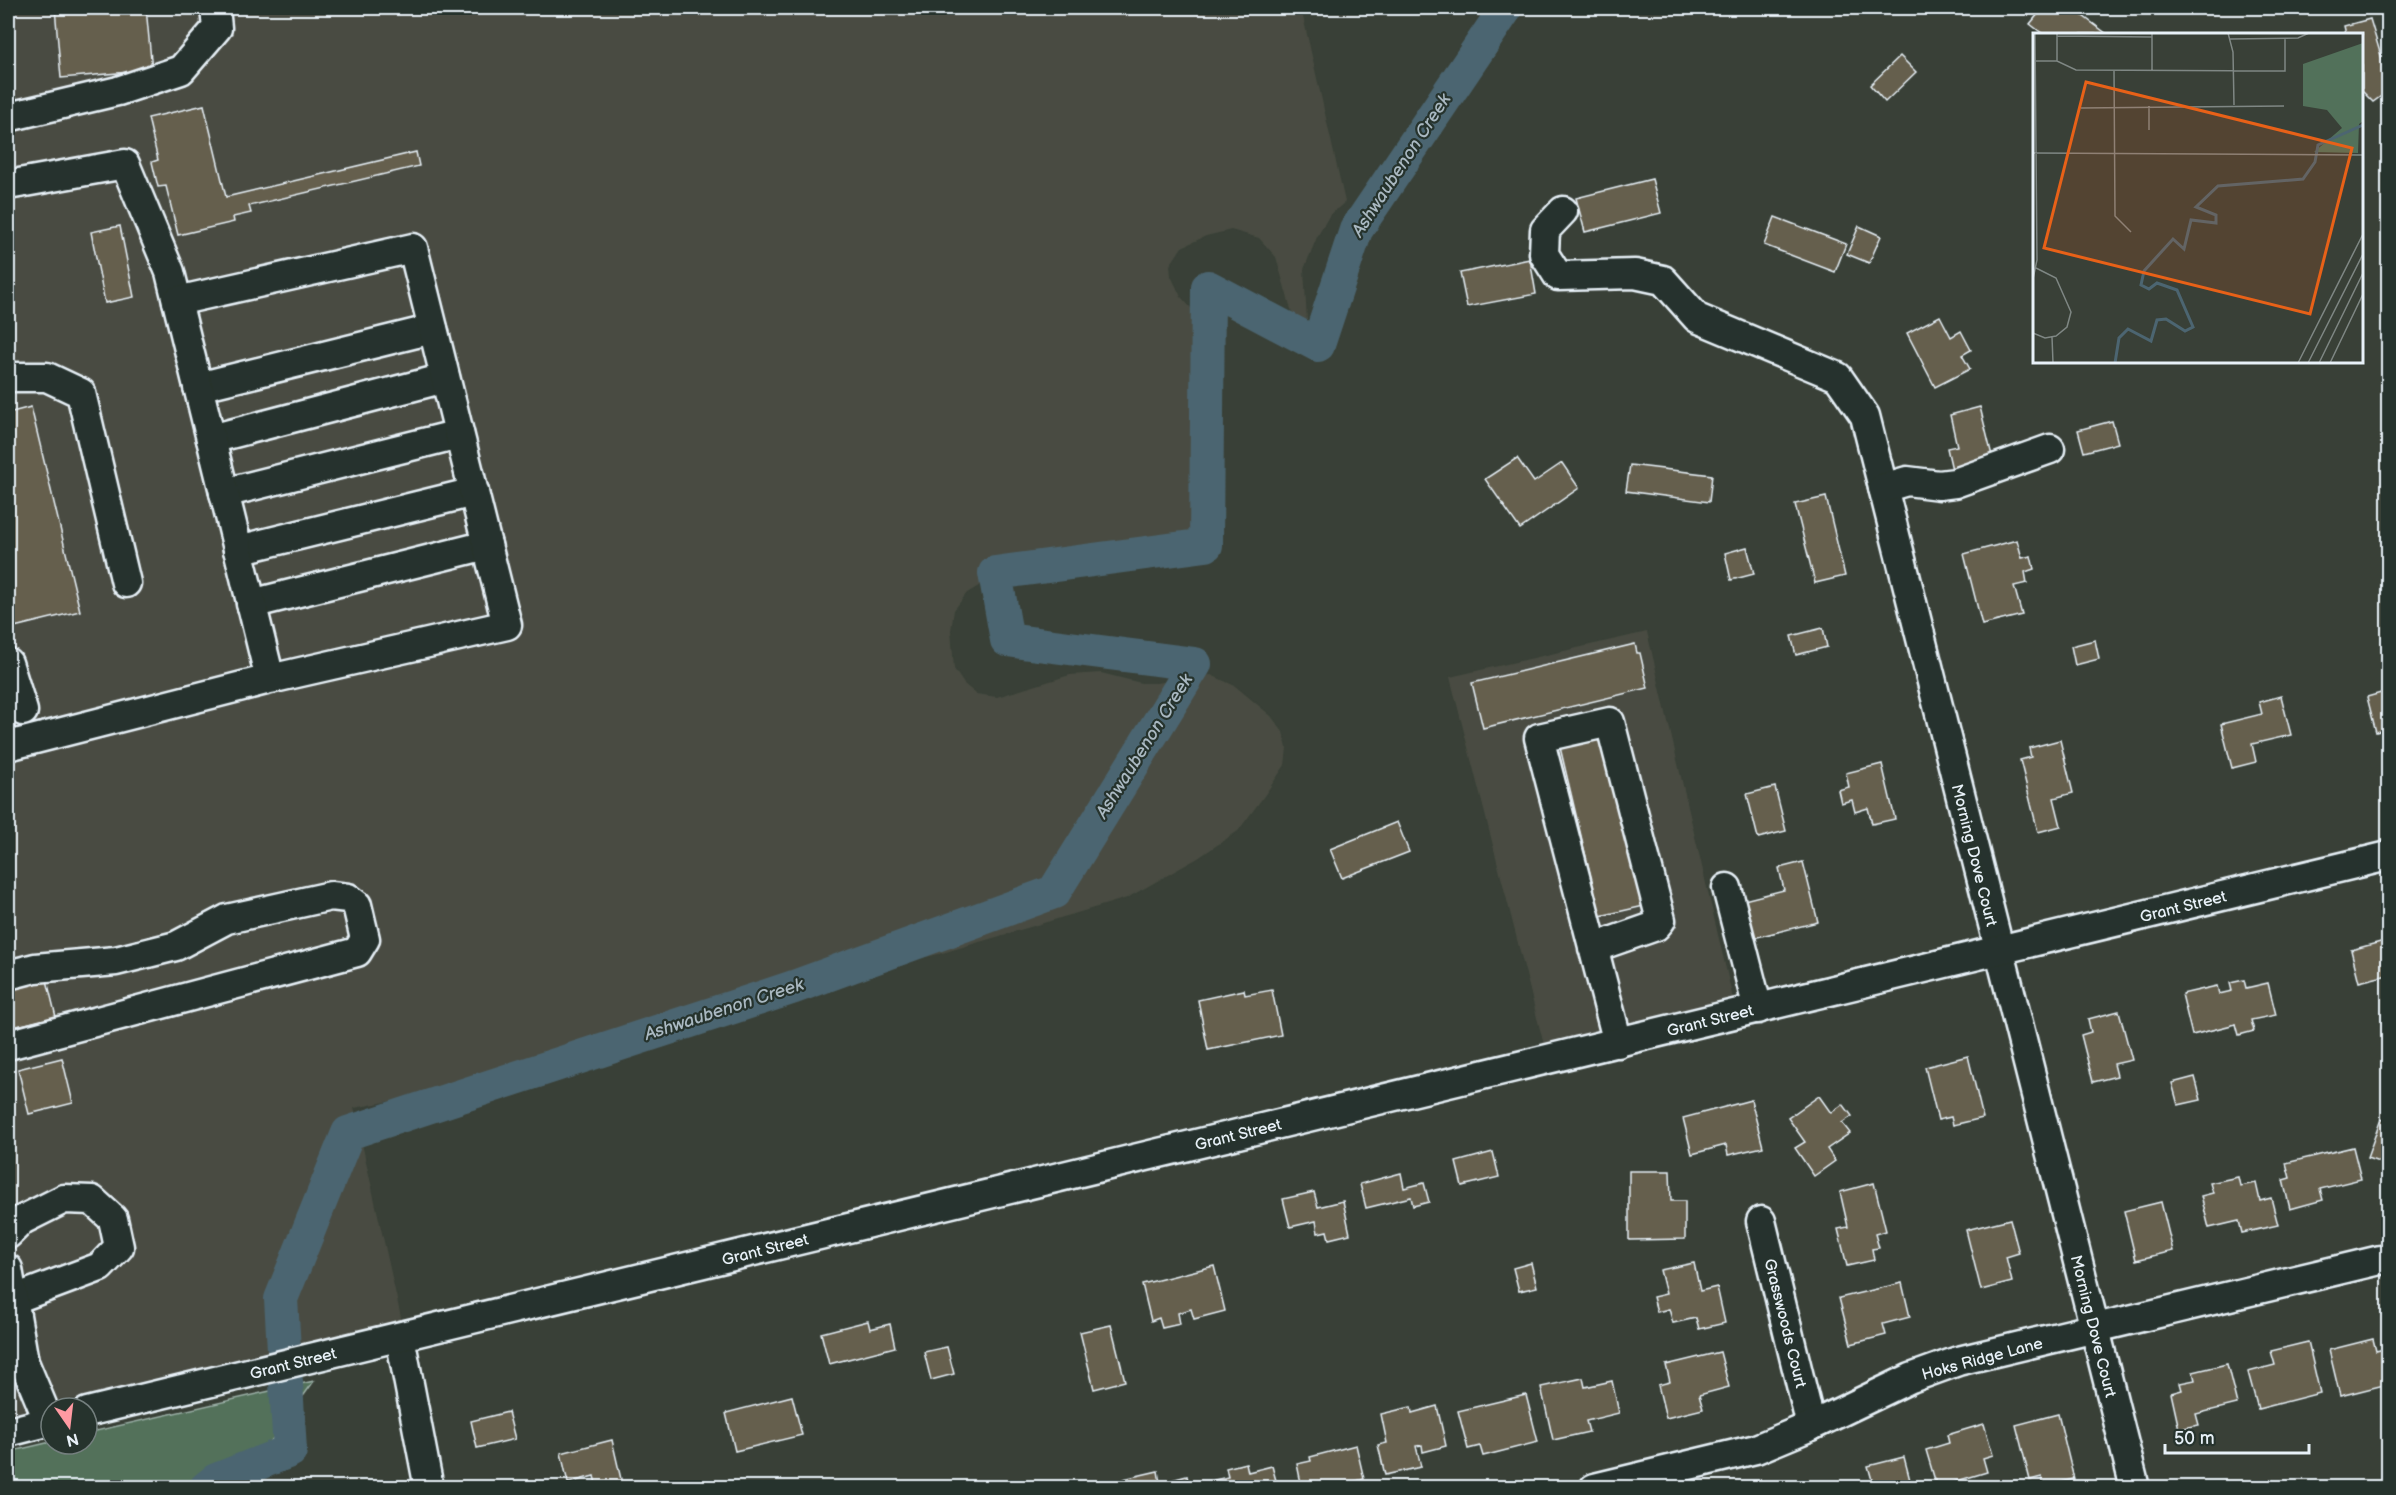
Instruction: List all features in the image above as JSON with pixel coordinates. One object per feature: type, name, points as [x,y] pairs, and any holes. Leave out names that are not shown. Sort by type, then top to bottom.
[{"type":"street","points":[[8,117],[118,92],[181,70],[217,28],[215,8]]},
{"type":"street","points":[[8,185],[125,164],[170,272],[270,679]]},
{"type":"street","name":"Morning Dove Court","points":[[1563,211],[1545,230],[1544,254],[1558,276],[1635,274],[1663,280],[1697,318],[1838,377],[1865,416],[2135,1488]]},
{"type":"street","points":[[8,746],[270,679],[507,625],[413,248],[177,301]]},
{"type":"street","points":[[198,387],[434,329]]},
{"type":"street","points":[[8,376],[47,377],[81,393],[126,583]]},
{"type":"street","points":[[211,439],[446,378]]},
{"type":"street","points":[[224,494],[459,434]]},
{"type":"street","points":[[1884,488],[1907,481],[1939,485],[1954,483],[2050,449]]},
{"type":"street","points":[[238,550],[474,492]]},
{"type":"street","points":[[251,604],[487,545]]},
{"type":"street","points":[[8,663],[23,711]]},
{"type":"street","points":[[1593,948],[1656,926],[1661,920],[1610,722],[1539,738],[1593,948],[1618,1043]]},
{"type":"street","name":"Grant Street","points":[[99,1409],[2388,856]]},
{"type":"street","points":[[1727,888],[1758,1009]]},
{"type":"street","points":[[8,975],[35,968],[70,966],[126,958],[176,946],[227,919],[331,896],[348,898],[357,905],[365,939],[357,952],[8,1045]]},
{"type":"street","points":[[8,1234],[22,1220],[64,1200],[92,1200],[112,1219],[119,1247],[100,1267],[12,1300]]},
{"type":"street","name":"Grasswoods Court","points":[[1761,1221],[1811,1426]]},
{"type":"street","name":"Hoks Ridge Lane","points":[[1594,1488],[1756,1449],[1811,1426],[1911,1377],[1958,1361],[2380,1260]]},
{"type":"street","points":[[8,1269],[24,1362],[39,1396]]},
{"type":"street","points":[[400,1337],[429,1488]]},
{"type":"street","points":[[8,1432],[39,1424]]},
{"type":"shaded area","points":[[8,8],[1301,8],[1345,202],[1329,216],[1317,237],[1304,269],[1307,322],[1300,324],[1293,316],[1276,257],[1259,238],[1231,230],[1206,236],[1182,247],[1170,265],[1171,276],[1195,318],[1201,344],[1201,533],[1197,540],[1188,547],[1128,549],[1051,559],[987,581],[967,593],[954,610],[951,630],[954,669],[964,684],[976,694],[997,697],[1070,675],[1101,673],[1141,683],[1211,675],[1235,686],[1271,716],[1283,732],[1287,748],[1285,765],[1238,831],[1198,858],[1127,898],[939,954],[671,1014],[428,1094],[354,1108],[402,1322],[255,1354],[92,1396],[39,1396],[39,1409],[8,1416]]},
{"type":"shaded area","points":[[1647,632],[1734,1003],[1545,1049],[1450,677]]},
{"type":"green space","points":[[314,1381],[238,1487],[8,1487],[8,1452],[39,1445],[39,1456],[99,1456],[99,1430]]},
{"type":"building","points":[[55,8],[146,8],[152,70],[61,78]]},
{"type":"building","points":[[2043,8],[2072,8],[2106,33],[2042,33],[2030,24]]},
{"type":"building","points":[[2370,19],[2388,79],[2388,91],[2373,102],[2363,92],[2363,33],[2346,33],[2344,26]]},
{"type":"building","points":[[1900,56],[1916,72],[1885,102],[1870,85]]},
{"type":"building","points":[[204,105],[226,197],[416,152],[419,166],[249,206],[251,213],[233,217],[234,222],[178,235],[166,186],[158,187],[152,162],[158,160],[148,118]]},
{"type":"building","points":[[1652,179],[1661,213],[1585,232],[1576,198]]},
{"type":"building","points":[[1775,217],[1846,244],[1835,272],[1764,245]]},
{"type":"building","points":[[120,226],[134,297],[105,303],[91,232]]},
{"type":"building","points":[[1859,226],[1881,236],[1869,263],[1847,254]]},
{"type":"building","points":[[1530,259],[1536,294],[1467,307],[1460,273]]},
{"type":"building","points":[[1940,316],[1951,337],[1961,331],[1971,350],[1962,355],[1970,369],[1935,387],[1907,333]]},
{"type":"building","points":[[31,407],[80,611],[10,628],[8,617],[8,413]]},
{"type":"building","points":[[1980,407],[1994,464],[1953,474],[1947,448],[1957,446],[1950,415]]},
{"type":"building","points":[[2112,421],[2118,443],[2084,452],[2078,430]]},
{"type":"building","points":[[1517,458],[1534,482],[1562,463],[1579,488],[1520,529],[1485,479]]},
{"type":"building","points":[[1630,465],[1712,475],[1709,502],[1626,491]]},
{"type":"building","points":[[1826,497],[1845,576],[1815,583],[1795,504]]},
{"type":"building","points":[[2017,540],[2022,558],[2031,556],[2034,569],[2025,572],[2027,583],[2014,586],[2022,615],[1982,625],[1964,554]]},
{"type":"building","points":[[1747,547],[1754,574],[1731,580],[1725,553]]},
{"type":"building","points":[[1823,628],[1827,647],[1796,655],[1791,636]]},
{"type":"building","points":[[2095,640],[2099,659],[2075,665],[2071,646]]},
{"type":"building","points":[[1635,644],[1637,653],[1640,653],[1648,688],[1483,728],[1472,683]]},
{"type":"building","points":[[2388,691],[2388,729],[2376,732],[2367,697]]},
{"type":"building","points":[[2281,696],[2291,735],[2252,744],[2256,762],[2232,768],[2221,724],[2262,714],[2259,702]]},
{"type":"building","points":[[1602,733],[1644,906],[1600,916],[1559,743]]},
{"type":"building","points":[[2060,740],[2073,793],[2054,798],[2061,826],[2038,832],[2020,760],[2031,757],[2029,748]]},
{"type":"building","points":[[1882,764],[1895,819],[1872,824],[1868,808],[1855,812],[1852,800],[1841,803],[1838,790],[1849,787],[1846,773]]},
{"type":"building","points":[[1775,787],[1786,831],[1758,838],[1747,794]]},
{"type":"building","points":[[1397,822],[1409,852],[1342,878],[1330,849]]},
{"type":"building","points":[[1803,862],[1818,922],[1753,938],[1744,900],[1784,890],[1779,868]]},
{"type":"building","points":[[2388,940],[2388,975],[2359,982],[2351,950]]},
{"type":"building","points":[[46,976],[56,1017],[8,1028],[8,985]]},
{"type":"building","points":[[2244,980],[2246,988],[2268,983],[2276,1015],[2251,1020],[2254,1031],[2239,1035],[2236,1024],[2192,1035],[2182,994],[2217,986],[2219,994],[2232,991],[2230,983]]},
{"type":"building","points":[[1244,990],[1245,995],[1272,990],[1281,1035],[1208,1050],[1198,1000]]},
{"type":"building","points":[[2119,1011],[2132,1060],[2114,1064],[2117,1076],[2093,1082],[2081,1035],[2091,1032],[2088,1019]]},
{"type":"building","points":[[1968,1056],[1983,1118],[1953,1125],[1951,1117],[1938,1120],[1925,1067]]},
{"type":"building","points":[[62,1058],[73,1103],[29,1114],[18,1069]]},
{"type":"building","points":[[2195,1077],[2201,1100],[2178,1105],[2172,1083]]},
{"type":"building","points":[[1819,1096],[1831,1113],[1843,1104],[1852,1116],[1842,1123],[1850,1133],[1827,1149],[1835,1161],[1814,1176],[1795,1148],[1805,1142],[1788,1118]]},
{"type":"building","points":[[1751,1100],[1763,1147],[1728,1155],[1726,1145],[1692,1154],[1683,1118]]},
{"type":"building","points":[[2381,1119],[2388,1122],[2388,1165],[2367,1158]]},
{"type":"building","points":[[2353,1147],[2361,1179],[2320,1189],[2323,1200],[2290,1209],[2283,1180],[2290,1178],[2286,1163]]},
{"type":"building","points":[[1493,1152],[1499,1177],[1462,1186],[1456,1162]]},
{"type":"building","points":[[1629,1171],[1670,1171],[1671,1201],[1685,1201],[1685,1239],[1629,1240]]},
{"type":"building","points":[[1401,1173],[1404,1188],[1424,1183],[1429,1202],[1413,1206],[1411,1197],[1366,1208],[1360,1184]]},
{"type":"building","points":[[2238,1177],[2240,1186],[2256,1183],[2260,1201],[2271,1198],[2278,1225],[2242,1233],[2239,1221],[2209,1228],[2201,1196],[2213,1193],[2210,1183]]},
{"type":"building","points":[[1874,1183],[1886,1231],[1875,1234],[1879,1248],[1872,1249],[1874,1260],[1847,1266],[1838,1229],[1848,1227],[1840,1192]]},
{"type":"building","points":[[1314,1192],[1318,1207],[1343,1201],[1350,1234],[1329,1239],[1327,1231],[1318,1233],[1316,1221],[1290,1227],[1283,1199]]},
{"type":"building","points":[[2161,1202],[2173,1251],[2136,1260],[2124,1211]]},
{"type":"building","points":[[2010,1219],[2019,1253],[2006,1257],[2012,1282],[1981,1290],[1966,1230]]},
{"type":"building","points":[[1531,1263],[1537,1287],[1519,1291],[1513,1268]]},
{"type":"building","points":[[1694,1263],[1700,1291],[1717,1287],[1725,1323],[1699,1329],[1696,1318],[1673,1323],[1669,1309],[1657,1312],[1653,1297],[1666,1294],[1660,1270]]},
{"type":"building","points":[[1214,1266],[1225,1311],[1194,1319],[1191,1309],[1178,1313],[1180,1324],[1162,1328],[1159,1318],[1151,1321],[1142,1284]]},
{"type":"building","points":[[1902,1283],[1910,1317],[1883,1324],[1886,1335],[1851,1344],[1839,1298]]},
{"type":"building","points":[[868,1321],[870,1329],[890,1324],[895,1347],[829,1364],[821,1333]]},
{"type":"building","points":[[1111,1325],[1125,1381],[1094,1389],[1080,1332]]},
{"type":"building","points":[[2373,1339],[2376,1351],[2388,1348],[2388,1384],[2340,1396],[2329,1350]]},
{"type":"building","points":[[2308,1342],[2320,1393],[2258,1409],[2248,1372],[2275,1365],[2271,1351]]},
{"type":"building","points":[[947,1347],[954,1374],[931,1380],[924,1352]]},
{"type":"building","points":[[1720,1352],[1729,1387],[1699,1395],[1703,1409],[1666,1418],[1658,1385],[1670,1382],[1666,1365]]},
{"type":"building","points":[[2227,1364],[2237,1404],[2196,1414],[2199,1425],[2179,1429],[2171,1393],[2182,1390],[2180,1383],[2195,1380],[2193,1372]]},
{"type":"building","points":[[1583,1378],[1585,1387],[1612,1381],[1619,1413],[1586,1421],[1589,1432],[1553,1440],[1541,1387]]},
{"type":"building","points":[[1526,1395],[1538,1442],[1483,1456],[1480,1446],[1468,1449],[1458,1411]]},
{"type":"building","points":[[792,1396],[802,1435],[735,1451],[726,1413]]},
{"type":"building","points":[[1437,1406],[1446,1446],[1423,1452],[1422,1445],[1416,1446],[1421,1467],[1385,1475],[1378,1445],[1387,1443],[1381,1414],[1411,1407],[1412,1413]]},
{"type":"building","points":[[508,1412],[515,1439],[477,1448],[471,1421]]},
{"type":"building","points":[[2058,1414],[2074,1479],[2044,1486],[2042,1477],[2030,1480],[2016,1425]]},
{"type":"building","points":[[1984,1424],[1993,1455],[1983,1458],[1987,1472],[1937,1487],[1926,1450],[1949,1443],[1947,1435]]},
{"type":"building","points":[[612,1440],[623,1488],[597,1488],[594,1476],[568,1483],[561,1453]]},
{"type":"building","points":[[1356,1445],[1364,1479],[1330,1488],[1302,1488],[1297,1464],[1311,1461],[1310,1457]]},
{"type":"building","points":[[1904,1457],[1912,1488],[1842,1488],[1872,1480],[1868,1466]]},
{"type":"building","points":[[1246,1463],[1248,1472],[1272,1466],[1278,1488],[1215,1488],[1214,1480],[1228,1477],[1226,1468]]},
{"type":"building","points":[[1158,1471],[1160,1483],[1187,1476],[1190,1488],[1125,1488],[1123,1479]]},
{"type":"waterway","name":"Ashwaubenon Creek","points":[[206,1488],[216,1480],[290,1451],[281,1299],[348,1133],[794,987],[1054,892],[1195,664],[1007,640],[995,573],[1206,545],[1208,287],[1318,345],[1356,230],[1504,8]]}]
